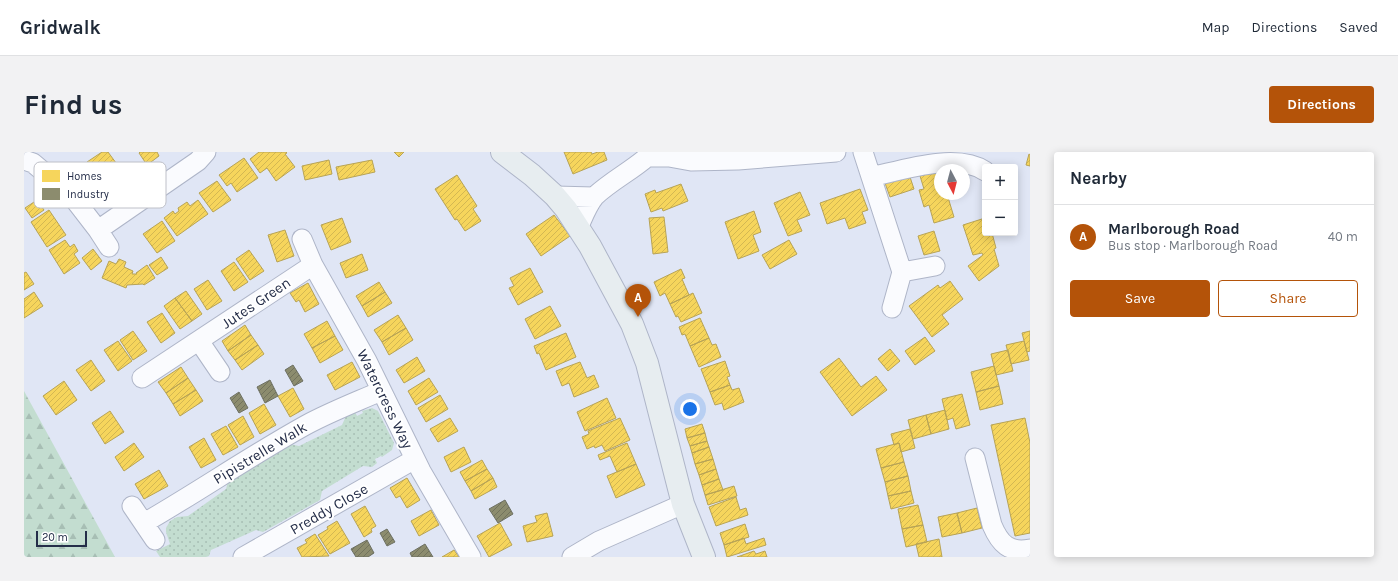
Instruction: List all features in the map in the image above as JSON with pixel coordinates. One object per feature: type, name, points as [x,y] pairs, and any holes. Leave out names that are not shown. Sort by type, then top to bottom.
[{"type":"main road","points":[[502,152],[518,163],[555,196],[566,208],[578,226],[632,324],[643,350],[683,504],[704,557]]},
{"type":"street","points":[[166,183],[198,161],[206,152]]},
{"type":"street","points":[[578,226],[594,197],[615,180],[634,168],[648,154],[691,161],[738,160],[836,152]]},
{"type":"street","points":[[863,152],[902,272],[892,308]]},
{"type":"street","points":[[24,160],[34,164]]},
{"type":"street","points":[[871,177],[945,162],[967,163],[982,170]]},
{"type":"street","points":[[555,196],[594,197]]},
{"type":"street","points":[[81,208],[109,247]]},
{"type":"street","points":[[98,230],[130,208]]},
{"type":"street","name":"Watercress Way","points":[[302,239],[313,265],[368,361],[381,391],[415,459],[471,557]]},
{"type":"street","name":"Jutes Green","points":[[142,378],[313,265]]},
{"type":"street","points":[[902,272],[935,266]]},
{"type":"street","points":[[199,341],[220,372]]},
{"type":"street","name":"Pipistrelle Walk","points":[[144,523],[193,494],[231,469],[305,426],[327,414],[381,391]]},
{"type":"street","points":[[975,458],[996,536],[1007,547],[1014,550],[1030,549]]},
{"type":"street","name":"Preddy Close","points":[[243,557],[415,459]]},
{"type":"street","points":[[572,557],[599,541],[683,504]]},
{"type":"street","points":[[132,506],[155,540]]},
{"type":"green space","points":[[24,391],[115,557],[24,557]]},
{"type":"green space","points":[[372,408],[378,411],[394,443],[392,450],[382,457],[381,456],[375,459],[377,463],[372,467],[363,466],[322,491],[320,500],[263,532],[256,530],[211,550],[209,556],[160,557],[156,551],[170,544],[166,528],[170,521],[177,517],[188,516],[226,489],[229,478],[289,444],[299,446],[342,425],[346,416],[355,412],[357,416],[363,413],[362,411]]},
{"type":"building: Homes","points":[[102,152],[108,152],[115,162],[87,162]]},
{"type":"building: Homes","points":[[157,152],[159,156],[151,162],[145,162],[139,153]]},
{"type":"building: Homes","points":[[259,152],[286,152],[287,153],[285,154],[295,167],[276,181],[267,168],[260,173],[250,159]]},
{"type":"building: Homes","points":[[394,152],[404,152],[399,157]]},
{"type":"building: Homes","points":[[564,152],[591,152],[592,154],[604,152],[607,160],[573,174]]},
{"type":"building: Homes","points":[[1030,154],[1030,166],[1026,165]]},
{"type":"building: Homes","points":[[244,158],[258,178],[237,192],[231,183],[227,186],[219,175]]},
{"type":"building: Homes","points":[[329,160],[332,174],[305,180],[302,166]]},
{"type":"building: Homes","points":[[372,160],[375,172],[339,180],[336,167]]},
{"type":"building: Homes","points":[[934,172],[934,200],[949,200],[954,217],[934,223],[929,205],[924,207],[919,190],[924,189],[920,176]]},
{"type":"building: Homes","points":[[909,174],[914,189],[890,197],[885,183]]},
{"type":"building: Homes","points":[[457,175],[477,206],[473,209],[481,221],[465,231],[457,219],[455,220],[435,189]]},
{"type":"building: Homes","points":[[217,181],[231,200],[213,212],[199,193]]},
{"type":"building: Homes","points":[[681,184],[688,201],[663,211],[662,208],[651,212],[645,194],[655,190],[656,193]]},
{"type":"building: Homes","points":[[860,189],[868,210],[862,212],[866,223],[849,229],[845,218],[827,224],[820,203]]},
{"type":"building: Homes","points":[[800,192],[810,215],[797,220],[802,231],[788,236],[774,203]]},
{"type":"building: Homes","points":[[198,200],[208,214],[177,236],[164,218],[173,211],[175,214],[179,211],[178,208],[187,202],[190,206]]},
{"type":"building: Homes","points":[[34,202],[34,208],[43,208],[44,210],[32,218],[25,208]]},
{"type":"building: Homes","points":[[49,210],[66,235],[47,247],[31,222]]},
{"type":"building: Homes","points":[[754,211],[761,232],[753,235],[759,251],[738,259],[725,222]]},
{"type":"building: Homes","points":[[554,215],[570,236],[541,256],[526,234]]},
{"type":"building: Homes","points":[[664,217],[668,252],[653,254],[649,218]]},
{"type":"building: Homes","points":[[342,218],[351,242],[331,250],[321,225]]},
{"type":"building: Homes","points":[[982,219],[982,236],[993,236],[996,248],[994,249],[999,266],[979,281],[968,266],[983,255],[982,253],[973,255],[963,225]]},
{"type":"building: Homes","points":[[162,221],[175,241],[157,253],[143,234]]},
{"type":"building: Homes","points":[[285,230],[294,256],[277,262],[268,235]]},
{"type":"building: Homes","points":[[934,231],[940,251],[924,255],[918,236]]},
{"type":"building: Homes","points":[[65,240],[70,247],[74,244],[78,251],[74,254],[80,263],[64,274],[49,250]]},
{"type":"building: Homes","points":[[789,240],[797,254],[770,269],[762,255]]},
{"type":"building: Homes","points":[[93,249],[102,261],[91,270],[82,258]]},
{"type":"building: Homes","points":[[249,250],[264,271],[250,280],[236,259]]},
{"type":"building: Homes","points":[[362,254],[368,270],[346,278],[340,263]]},
{"type":"building: Homes","points":[[161,257],[168,268],[157,275],[149,265]]},
{"type":"building: Homes","points":[[119,259],[126,262],[124,267],[133,271],[132,274],[137,274],[136,273],[147,265],[155,278],[144,285],[127,285],[126,288],[102,278],[109,261],[116,264]]},
{"type":"building: Homes","points":[[234,262],[248,282],[234,291],[221,271]]},
{"type":"building: Homes","points":[[530,268],[543,292],[518,305],[509,288],[514,286],[510,278]]},
{"type":"building: Homes","points":[[681,269],[685,278],[682,279],[689,295],[670,304],[665,293],[660,296],[654,282]]},
{"type":"building: Homes","points":[[26,272],[34,284],[24,290],[24,273]]},
{"type":"building: Homes","points":[[208,280],[222,301],[207,310],[194,289]]},
{"type":"building: Homes","points":[[950,281],[963,299],[942,315],[949,324],[932,337],[909,306],[938,285],[940,288]]},
{"type":"building: Homes","points":[[379,282],[385,292],[362,306],[356,296]]},
{"type":"building: Homes","points":[[308,283],[319,304],[305,312],[299,300],[296,302],[290,293]]},
{"type":"building: Homes","points":[[186,291],[202,314],[192,321],[175,298]]},
{"type":"building: Homes","points":[[34,292],[43,306],[24,318],[24,299]]},
{"type":"building: Homes","points":[[385,292],[392,303],[368,317],[362,306]]},
{"type":"building: Homes","points":[[693,293],[702,313],[681,322],[678,316],[676,317],[670,304]]},
{"type":"building: Homes","points":[[175,298],[192,321],[180,329],[164,306]]},
{"type":"building: Homes","points":[[550,306],[561,326],[535,339],[525,319]]},
{"type":"building: Homes","points":[[162,313],[175,333],[161,343],[147,322]]},
{"type":"building: Homes","points":[[398,315],[406,328],[382,342],[374,330]]},
{"type":"building: Homes","points":[[700,318],[709,338],[690,346],[685,334],[682,335],[679,327]]},
{"type":"building: Homes","points":[[327,321],[335,336],[312,348],[304,334]]},
{"type":"building: Homes","points":[[245,325],[251,335],[228,351],[222,341]]},
{"type":"building: Homes","points":[[406,328],[413,340],[389,355],[382,342]]},
{"type":"building: Homes","points":[[133,331],[147,351],[133,360],[120,340]]},
{"type":"building: Homes","points":[[1030,331],[1030,351],[1027,352],[1022,333]]},
{"type":"building: Homes","points":[[566,333],[576,357],[546,370],[539,353],[537,354],[534,346]]},
{"type":"building: Homes","points":[[251,335],[258,345],[235,360],[228,351]]},
{"type":"building: Homes","points":[[335,336],[343,350],[320,363],[312,348]]},
{"type":"building: Homes","points":[[925,337],[935,351],[915,365],[905,351]]},
{"type":"building: Homes","points":[[709,338],[712,345],[716,344],[721,357],[699,367],[690,346]]},
{"type":"building: Homes","points":[[118,341],[132,361],[118,371],[104,350]]},
{"type":"building: Homes","points":[[1024,341],[1029,360],[1011,364],[1006,345]]},
{"type":"building: Homes","points":[[258,345],[264,354],[242,370],[235,360]]},
{"type":"building: Homes","points":[[890,349],[900,361],[888,371],[878,359]]},
{"type":"building: Homes","points":[[1008,350],[1013,371],[996,375],[991,354]]},
{"type":"building: Homes","points":[[417,357],[425,371],[404,383],[396,370]]},
{"type":"building: Homes","points":[[839,358],[861,387],[876,376],[887,390],[852,416],[820,372]]},
{"type":"building: Homes","points":[[91,360],[105,381],[91,391],[76,370]]},
{"type":"building: Homes","points":[[725,361],[730,376],[727,377],[730,385],[710,392],[701,369]]},
{"type":"building: Homes","points":[[352,362],[360,377],[335,390],[327,375]]},
{"type":"building: Homes","points":[[580,362],[587,378],[594,375],[599,387],[574,397],[569,383],[562,386],[556,371]]},
{"type":"building: Homes","points":[[994,366],[999,386],[976,392],[971,372]]},
{"type":"building: Homes","points":[[181,367],[188,378],[166,393],[158,382]]},
{"type":"building: Homes","points":[[188,378],[196,390],[173,404],[166,393]]},
{"type":"building: Homes","points":[[429,378],[438,392],[416,405],[408,391]]},
{"type":"building: Homes","points":[[64,381],[77,400],[56,415],[43,396]]},
{"type":"building: Homes","points":[[730,385],[732,390],[739,388],[744,402],[724,410],[722,403],[715,405],[710,392]]},
{"type":"building: Homes","points":[[999,386],[1003,404],[980,410],[976,392]]},
{"type":"building: Homes","points":[[293,388],[304,409],[290,417],[278,396]]},
{"type":"building: Homes","points":[[196,390],[203,401],[180,416],[173,404]]},
{"type":"building: Homes","points":[[962,394],[970,425],[956,429],[953,418],[947,420],[942,399]]},
{"type":"building: Homes","points":[[440,395],[448,409],[426,422],[418,408]]},
{"type":"building: Homes","points":[[607,398],[616,418],[585,431],[577,412]]},
{"type":"building: Homes","points":[[264,404],[276,425],[260,434],[249,413]]},
{"type":"building: Homes","points":[[945,410],[949,429],[931,434],[926,415]]},
{"type":"building: Homes","points":[[110,411],[124,432],[105,444],[92,423]]},
{"type":"building: Homes","points":[[926,415],[931,434],[913,439],[908,420]]},
{"type":"building: Homes","points":[[243,416],[254,437],[240,445],[228,425]]},
{"type":"building: Homes","points":[[450,418],[458,431],[438,442],[430,429]]},
{"type":"building: Homes","points":[[620,418],[630,440],[605,451],[602,445],[587,449],[582,437],[589,434],[588,431]]},
{"type":"building: Homes","points":[[1025,418],[1030,443],[1030,533],[1015,536],[991,425]]},
{"type":"building: Homes","points":[[702,424],[705,433],[687,438],[685,429]]},
{"type":"building: Homes","points":[[226,426],[238,447],[223,455],[211,434]]},
{"type":"building: Homes","points":[[910,429],[915,448],[901,452],[899,443],[894,445],[891,434]]},
{"type":"building: Homes","points":[[705,433],[707,441],[690,446],[687,438]]},
{"type":"building: Homes","points":[[204,438],[216,460],[201,468],[189,447]]},
{"type":"building: Homes","points":[[707,441],[709,447],[692,453],[690,446]]},
{"type":"building: Homes","points":[[134,443],[144,457],[124,471],[115,457]]},
{"type":"building: Homes","points":[[627,443],[636,464],[617,472],[610,456],[600,460],[598,455]]},
{"type":"building: Homes","points":[[899,443],[904,462],[881,468],[876,449]]},
{"type":"building: Homes","points":[[464,447],[471,462],[451,472],[444,457]]},
{"type":"building: Homes","points":[[709,447],[713,459],[695,464],[692,453]]},
{"type":"building: Homes","points":[[713,459],[716,469],[699,475],[695,464]]},
{"type":"building: Homes","points":[[482,460],[487,469],[465,481],[460,472]]},
{"type":"building: Homes","points":[[904,462],[908,476],[885,482],[881,468]]},
{"type":"building: Homes","points":[[636,464],[645,485],[616,498],[607,476]]},
{"type":"building: Homes","points":[[487,469],[493,478],[471,491],[465,481]]},
{"type":"building: Homes","points":[[716,469],[719,479],[702,485],[699,475]]},
{"type":"building: Homes","points":[[159,470],[168,486],[144,499],[135,484]]},
{"type":"building: Homes","points":[[908,476],[911,491],[888,496],[885,482]]},
{"type":"building: Homes","points":[[407,478],[420,500],[407,508],[400,496],[396,498],[390,488]]},
{"type":"building: Homes","points":[[493,478],[497,487],[475,499],[471,491]]},
{"type":"building: Homes","points":[[719,479],[723,490],[705,495],[702,485]]},
{"type":"building: Homes","points":[[734,486],[737,496],[708,505],[705,495]]},
{"type":"building: Homes","points":[[911,491],[914,503],[891,509],[888,496]]},
{"type":"building: Homes","points":[[736,497],[740,510],[746,508],[748,515],[716,526],[709,507]]},
{"type":"building: Homes","points":[[918,505],[923,525],[902,529],[898,509]]},
{"type":"building: Homes","points":[[365,506],[376,526],[371,529],[372,532],[364,537],[351,514]]},
{"type":"building: Homes","points":[[977,508],[982,528],[962,533],[957,513]]},
{"type":"building: Homes","points":[[431,510],[439,525],[419,536],[411,521]]},
{"type":"building: Homes","points":[[547,513],[553,536],[527,542],[523,526],[537,522],[535,516]]},
{"type":"building: Homes","points":[[957,513],[962,533],[942,537],[938,517]]},
{"type":"building: Homes","points":[[337,521],[350,543],[330,554],[318,535]]},
{"type":"building: Homes","points":[[500,523],[512,545],[489,557],[477,536]]},
{"type":"building: Homes","points":[[745,524],[749,537],[724,545],[720,533]]},
{"type":"building: Homes","points":[[923,525],[927,542],[906,547],[902,529]]},
{"type":"building: Homes","points":[[315,534],[329,556],[302,557],[297,548],[307,543],[305,540]]},
{"type":"building: Homes","points":[[744,538],[746,544],[764,538],[766,545],[727,557],[724,545]]},
{"type":"building: Homes","points":[[939,539],[942,557],[919,557],[916,544]]},
{"type":"building: Homes","points":[[454,550],[459,557],[442,557]]},
{"type":"building: Homes","points":[[754,551],[756,554],[765,551],[767,557],[737,557]]},
{"type":"building: Industry","points":[[293,365],[303,381],[294,386],[285,370]]},
{"type":"building: Industry","points":[[270,380],[278,396],[265,403],[257,387]]},
{"type":"building: Industry","points":[[239,392],[248,408],[239,413],[230,398]]},
{"type":"building: Industry","points":[[505,500],[513,514],[498,523],[489,509]]},
{"type":"building: Industry","points":[[387,529],[395,542],[387,546],[380,533]]},
{"type":"building: Industry","points":[[367,540],[374,553],[368,557],[356,557],[351,549]]},
{"type":"building: Industry","points":[[425,544],[433,557],[412,557],[410,553]]},
{"type":"place","name":"Marlborough Road","points":[[638,317]]}]
